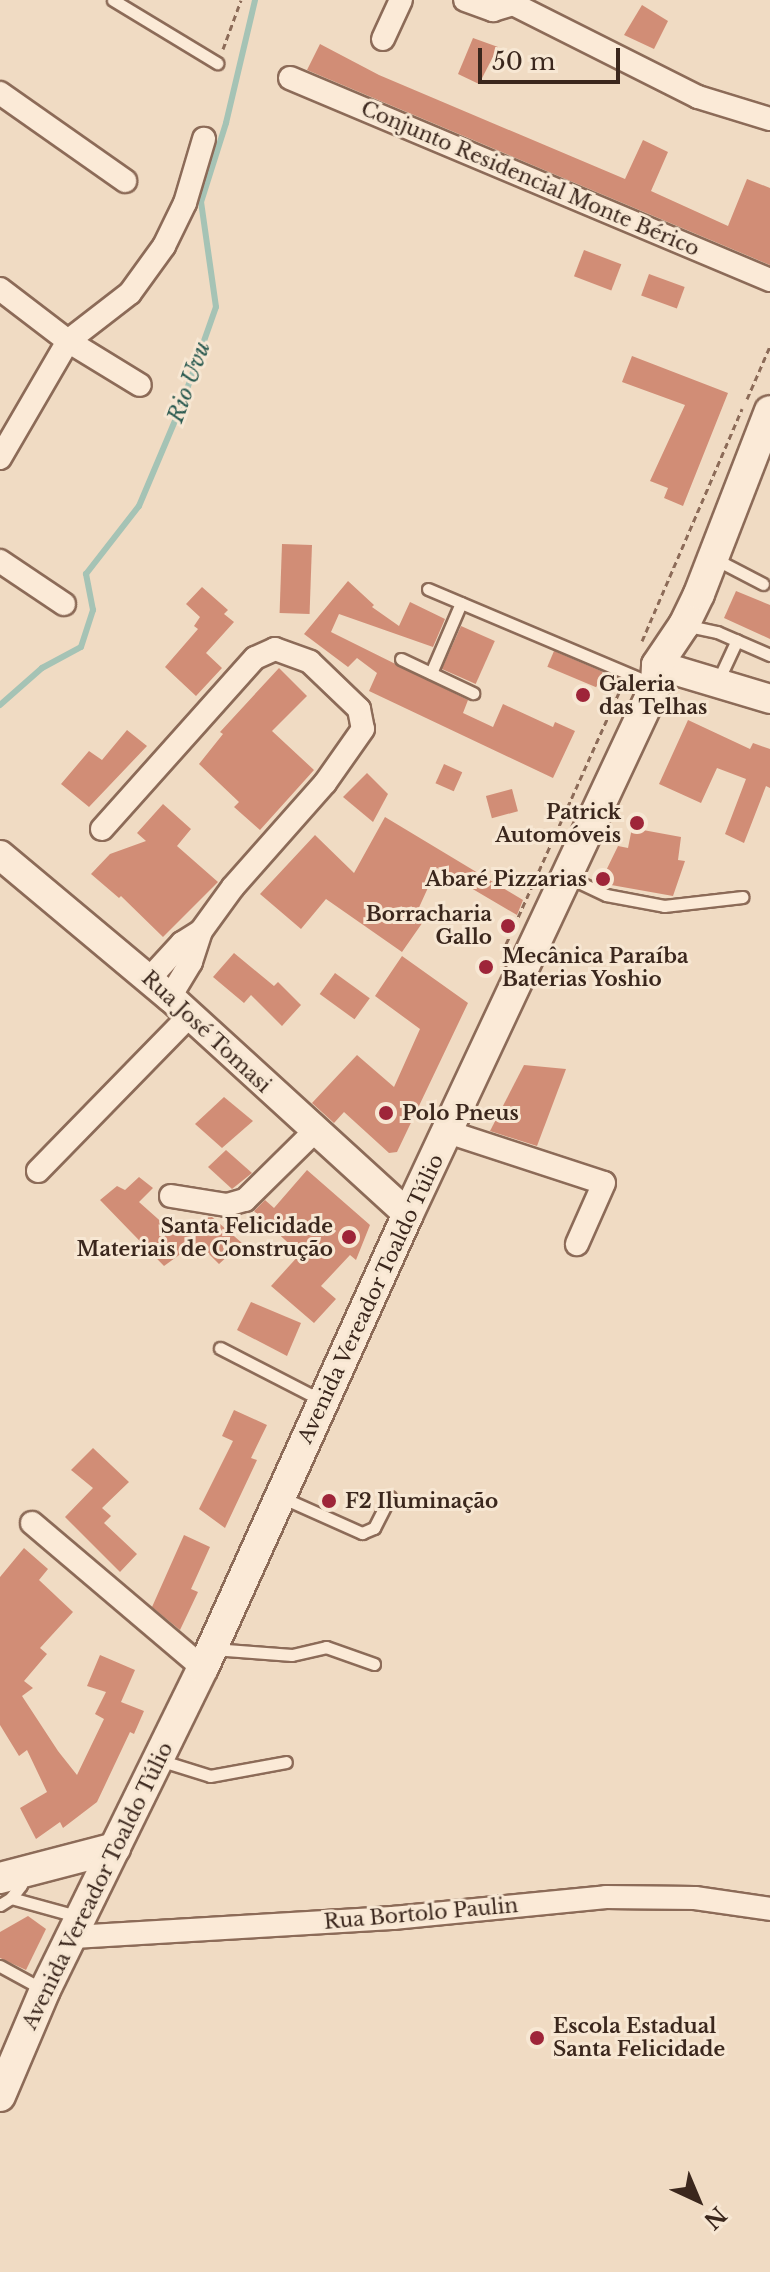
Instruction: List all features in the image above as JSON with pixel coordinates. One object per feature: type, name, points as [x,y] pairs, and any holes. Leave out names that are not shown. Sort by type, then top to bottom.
[{"type":"main road","name":"Avenida Vereador Toaldo Túlio","points":[[0,2096],[45,1990],[208,1659],[408,1214],[568,877],[656,675],[684,625],[714,559],[770,411]]},
{"type":"main road","points":[[9,1883],[115,1848]]},
{"type":"street","points":[[383,39],[401,0]]},
{"type":"street","points":[[465,0],[493,10],[513,4],[698,97],[770,119]]},
{"type":"street","name":"Conjunto Residencial Monte Bérico","points":[[290,78],[770,280]]},
{"type":"street","points":[[0,93],[125,181]]},
{"type":"street","points":[[0,458],[68,341],[130,293],[164,246],[185,203],[204,139]]},
{"type":"street","points":[[0,289],[68,341],[140,385]]},
{"type":"street","points":[[0,561],[64,604]]},
{"type":"street","points":[[38,1171],[180,1006],[201,931],[233,887],[325,783],[363,729],[359,709],[310,662],[275,649],[255,658],[102,829]]},
{"type":"street","points":[[656,675],[717,683],[770,699]]},
{"type":"street","name":"Rua José Tomasi","points":[[0,855],[180,1006],[314,1132],[408,1214]]},
{"type":"street","points":[[149,979],[182,943],[201,931]]},
{"type":"street","points":[[171,1196],[227,1205],[245,1200],[314,1132]]},
{"type":"street","points":[[448,1132],[595,1177],[604,1183],[577,1244]]},
{"type":"street","points":[[32,1523],[208,1659]]},
{"type":"street","name":"Rua Bortolo Paulin","points":[[76,1927],[393,1918],[606,1897],[695,1898],[770,1909]]},
{"type":"lane","points":[[113,0],[217,63]]},
{"type":"lane","points":[[714,559],[763,584]]},
{"type":"lane","points":[[428,589],[628,674],[656,675]]},
{"type":"lane","points":[[431,673],[461,603]]},
{"type":"lane","points":[[684,625],[737,640],[770,655]]},
{"type":"lane","points":[[717,683],[737,640]]},
{"type":"lane","points":[[401,659],[473,693]]},
{"type":"lane","points":[[568,877],[606,895],[669,907],[696,900],[742,897]]},
{"type":"lane","points":[[220,1348],[324,1401]]},
{"type":"lane","points":[[281,1497],[362,1533],[374,1528],[390,1497]]},
{"type":"lane","points":[[208,1659],[292,1655],[326,1647],[374,1664]]},
{"type":"lane","points":[[159,1759],[210,1776],[286,1762]]},
{"type":"lane","points":[[0,1905],[9,1883],[76,1927]]},
{"type":"lane","points":[[0,1966],[45,1990]]},
{"type":"path","points":[[217,63],[241,0]]},
{"type":"path","points":[[499,957],[628,674],[770,346]]},
{"type":"building","points":[[642,5],[668,21],[654,49],[624,35]]},
{"type":"building","points":[[473,38],[498,47],[479,84],[458,74]]},
{"type":"building","points":[[320,44],[379,75],[625,179],[643,140],[668,152],[651,191],[728,226],[747,179],[770,188],[770,265],[307,70]]},
{"type":"building","points":[[584,250],[621,264],[611,290],[574,276]]},
{"type":"building","points":[[649,274],[685,287],[677,309],[641,296]]},
{"type":"building","points":[[632,356],[728,393],[683,506],[664,498],[668,488],[650,481],[685,405],[622,382]]},
{"type":"building","points":[[282,544],[312,545],[310,614],[280,613]]},
{"type":"building","points":[[348,581],[374,605],[372,607],[399,626],[410,602],[445,619],[433,647],[339,614],[331,632],[468,700],[463,713],[493,727],[503,704],[553,727],[555,722],[575,731],[553,778],[369,691],[377,673],[357,658],[348,667],[304,634]]},
{"type":"building","points":[[202,587],[228,610],[224,614],[234,622],[206,653],[222,668],[196,696],[165,667],[198,629],[194,626],[200,617],[186,604]]},
{"type":"building","points":[[736,591],[770,605],[770,639],[724,618]]},
{"type":"building","points":[[461,626],[495,641],[476,684],[442,669]]},
{"type":"building","points":[[554,651],[603,672],[596,687],[547,667]]},
{"type":"building","points":[[279,668],[307,696],[272,731],[314,770],[260,830],[234,807],[239,802],[199,764],[223,734],[220,732]]},
{"type":"building","points":[[688,720],[750,749],[753,743],[770,749],[770,788],[766,786],[744,843],[725,834],[746,779],[717,768],[701,803],[659,784]]},
{"type":"building","points":[[127,730],[147,746],[89,807],[61,784],[89,751],[102,760]]},
{"type":"building","points":[[444,764],[462,772],[454,791],[435,783]]},
{"type":"building","points":[[367,773],[388,794],[373,822],[343,797]]},
{"type":"building","points":[[512,789],[518,811],[492,818],[486,796]]},
{"type":"building","points":[[163,804],[191,829],[177,846],[218,882],[163,937],[121,896],[119,898],[91,874],[110,854],[146,841],[137,833]]},
{"type":"building","points":[[385,817],[523,900],[517,915],[437,868],[416,914],[425,919],[402,952],[326,899],[301,929],[260,894],[315,835],[354,873]]},
{"type":"building","points":[[632,828],[681,837],[678,860],[685,861],[673,896],[600,883],[618,846],[628,848]]},
{"type":"building","points":[[234,953],[274,986],[278,982],[301,1005],[282,1026],[251,995],[244,1003],[213,977]]},
{"type":"building","points":[[402,956],[468,1003],[397,1152],[389,1153],[344,1112],[334,1123],[312,1103],[357,1055],[394,1087],[420,1029],[375,996]]},
{"type":"building","points":[[335,973],[370,998],[355,1019],[320,994]]},
{"type":"building","points":[[524,1065],[566,1069],[537,1146],[490,1131]]},
{"type":"building","points":[[224,1097],[253,1121],[222,1148],[195,1124]]},
{"type":"building","points":[[226,1150],[252,1173],[232,1189],[208,1167]]},
{"type":"building","points":[[307,1170],[370,1225],[356,1260],[350,1255],[321,1286],[336,1299],[314,1323],[271,1286],[300,1254],[254,1211],[265,1200],[274,1208]]},
{"type":"building","points":[[139,1177],[153,1188],[139,1202],[176,1235],[204,1218],[212,1217],[242,1243],[219,1264],[207,1252],[198,1259],[186,1250],[164,1266],[100,1200],[117,1186],[125,1190]]},
{"type":"building","points":[[251,1302],[301,1323],[287,1356],[237,1330]]},
{"type":"building","points":[[234,1410],[267,1425],[251,1458],[257,1460],[225,1528],[199,1509],[233,1441],[222,1436]]},
{"type":"building","points":[[93,1448],[129,1482],[102,1508],[111,1516],[104,1523],[137,1554],[120,1572],[65,1517],[93,1488],[71,1470]]},
{"type":"building","points":[[184,1535],[210,1547],[191,1589],[198,1592],[180,1630],[152,1607]]},
{"type":"building","points":[[24,1548],[48,1569],[39,1580],[73,1612],[40,1648],[47,1654],[24,1681],[33,1688],[22,1696],[58,1751],[77,1775],[104,1719],[95,1714],[106,1692],[87,1686],[100,1655],[135,1670],[121,1702],[144,1711],[134,1734],[130,1732],[97,1802],[63,1828],[60,1822],[36,1839],[20,1808],[47,1792],[27,1750],[19,1756],[0,1725],[0,1577]]},
{"type":"building","points":[[28,1916],[46,1929],[26,1970],[0,1958],[0,1932]]},
{"type":"waterway","name":"Rio Uvu","points":[[0,705],[42,668],[81,647],[93,610],[86,574],[139,506],[180,409],[216,307],[201,202],[226,123],[255,0]]},
{"type":"place","name":"Galeria das Telhas","points":[[583,695]]},
{"type":"place","name":"Patrick Automóveis","points":[[637,823]]},
{"type":"place","name":"Abaré Pizzarias","points":[[603,879]]},
{"type":"place","name":"Borracharia Gallo","points":[[508,926]]},
{"type":"place","name":"Mecânica Paraíba Baterias Yoshio","points":[[486,967]]},
{"type":"place","name":"Polo Pneus","points":[[386,1113]]},
{"type":"place","name":"Santa Felicidade Materiais de Construção","points":[[349,1237]]},
{"type":"place","name":"F2 Iluminação","points":[[329,1501]]},
{"type":"place","name":"Escola Estadual Santa Felicidade","points":[[537,2038]]}]
